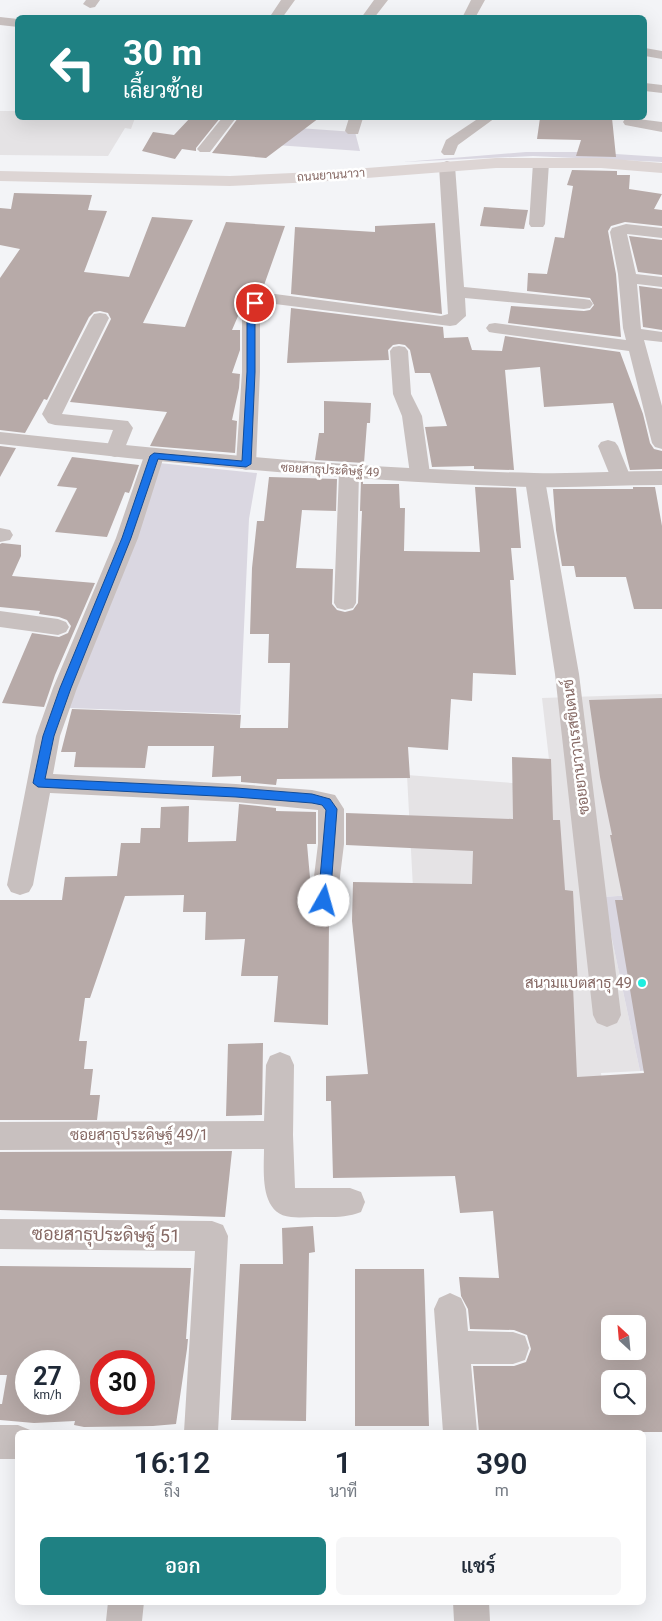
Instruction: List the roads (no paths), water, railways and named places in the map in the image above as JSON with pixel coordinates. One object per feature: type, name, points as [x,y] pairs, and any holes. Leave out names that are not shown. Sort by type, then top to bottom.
[{"type":"main road","name":"ถนนยานนาวา","points":[[0,176],[230,181],[400,170],[496,150],[636,150]]},
{"type":"main road","name":"ถนนยานนาวา","points":[[0,165],[151,169],[228,168],[350,160],[448,159],[541,163],[601,163],[662,168]]},
{"type":"main road","points":[[350,160],[334,165],[334,167],[341,170],[384,167],[400,170]]},
{"type":"street","points":[[277,15],[288,0]]},
{"type":"street","points":[[370,15],[381,0]]},
{"type":"street","points":[[470,15],[478,0]]},
{"type":"street","points":[[0,21],[15,23]]},
{"type":"street","points":[[647,52],[662,54]]},
{"type":"street","points":[[647,87],[662,89]]},
{"type":"street","points":[[205,150],[228,120]]},
{"type":"street","points":[[246,464],[251,372],[251,309],[255,303],[264,299],[275,299],[450,321],[457,316],[448,159],[451,143],[485,120]]},
{"type":"street","points":[[630,122],[662,127]]},
{"type":"street","points":[[537,224],[541,163]]},
{"type":"street","points":[[662,233],[626,229],[618,232],[628,278],[635,340],[658,414],[662,443]]},
{"type":"street","points":[[628,278],[662,282]]},
{"type":"street","points":[[456,292],[584,304]]},
{"type":"street","points":[[100,318],[52,414],[55,419],[121,426],[123,428],[115,451]]},
{"type":"street","points":[[495,328],[635,340],[662,337]]},
{"type":"street","points":[[399,351],[402,394],[412,416],[420,474]]},
{"type":"street","name":"ซอยสาธุประดิษฐ์ 49","points":[[0,438],[154,456],[350,472],[535,480],[662,478]]},
{"type":"street","points":[[608,446],[621,478]]},
{"type":"street","points":[[20,885],[48,736],[65,688],[127,538],[154,456]]},
{"type":"street","points":[[346,603],[350,472]]},
{"type":"street","name":"ซอยยานาวาเรสซิเดนซ์","points":[[535,480],[567,674],[607,1015]]},
{"type":"street","points":[[2,626],[58,627]]},
{"type":"street","points":[[38,783],[236,792],[326,802],[332,809],[324,901]]},
{"type":"street","points":[[280,1065],[278,1135],[280,1188],[283,1197],[290,1204],[350,1202]]},
{"type":"street","name":"ซอยสาธุประดิษฐ์ 49/1","points":[[0,1136],[278,1135]]},
{"type":"street","name":"ซอยสาธุประดิษฐ์ 51","points":[[0,1234],[212,1236],[201,1430]]},
{"type":"street","points":[[450,1309],[460,1430]]},
{"type":"street","points":[[453,1347],[513,1348]]},
{"type":"street","points":[[0,1442],[15,1442]]},
{"type":"street","points":[[124,1621],[126,1605]]},
{"type":"street","points":[[471,1605],[472,1621]]},
{"type":"place","name":"สนามแบตสาธุ 49","points":[[642,983]]}]
